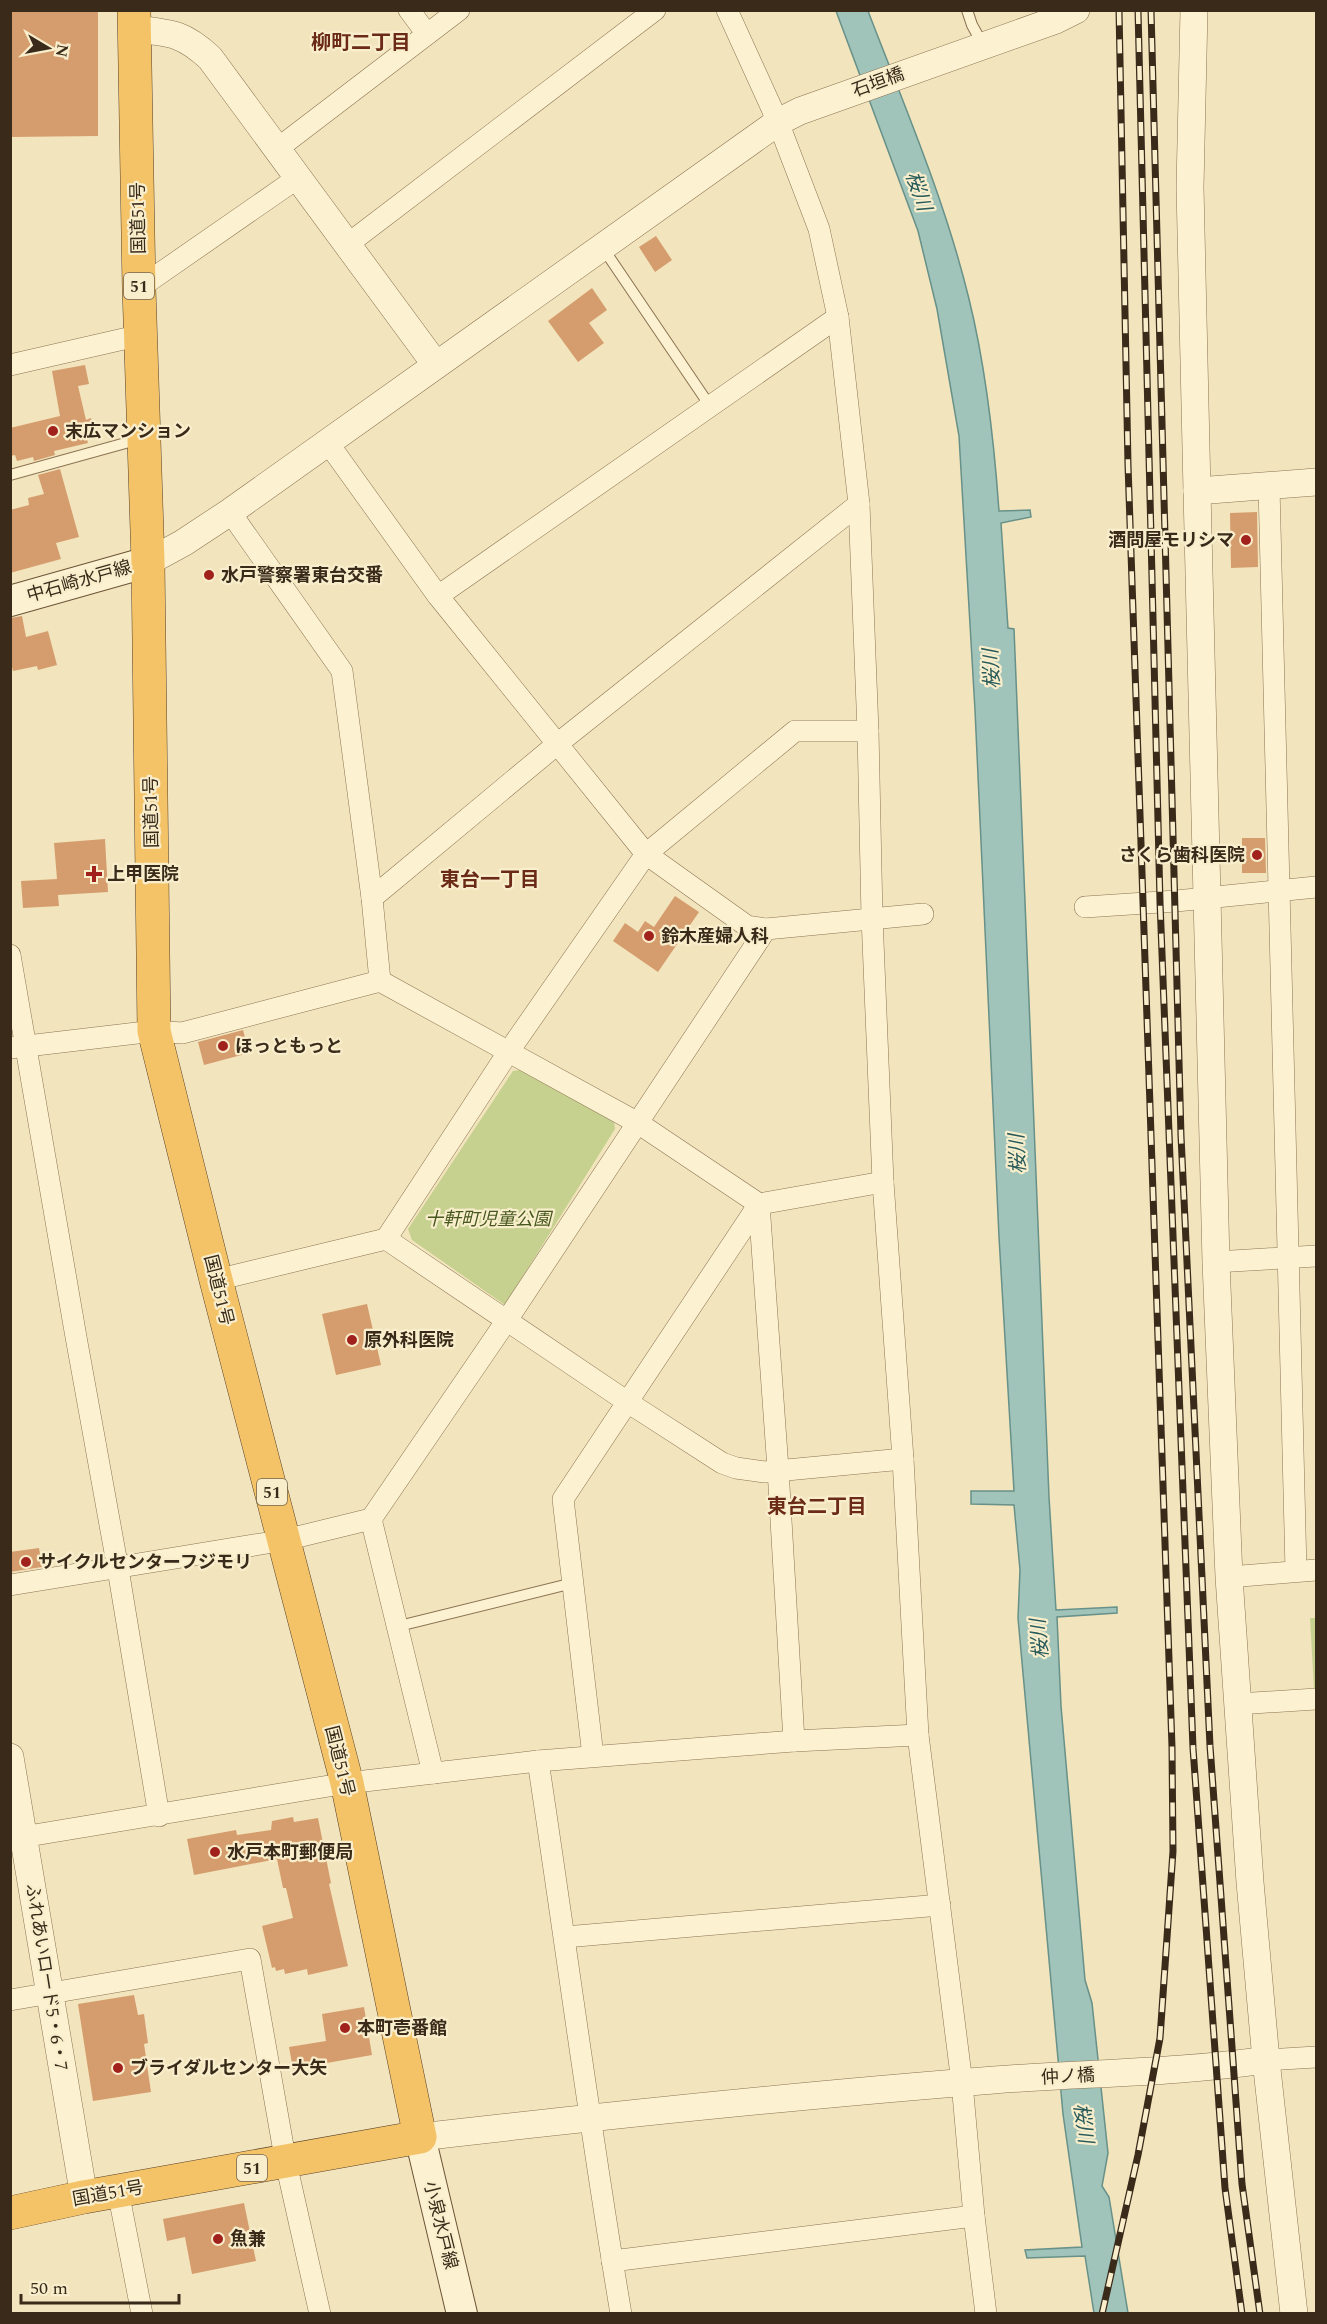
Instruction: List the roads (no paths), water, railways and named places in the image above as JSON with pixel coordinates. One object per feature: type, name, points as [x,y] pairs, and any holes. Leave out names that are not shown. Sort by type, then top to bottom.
[{"type":"highway","name":"国道51号","points":[[10,2213],[84,2197],[286,2163],[420,2137],[347,1783],[216,1280],[154,1031],[148,562],[139,288],[135,20]]},
{"type":"main road","name":"中石崎水戸線","points":[[10,601],[148,562]]},
{"type":"main road","name":"小泉水戸線","points":[[420,2137],[462,2313]]},
{"type":"street","points":[[409,10],[427,34]]},
{"type":"street","points":[[277,149],[459,10]]},
{"type":"street","points":[[348,244],[655,10]]},
{"type":"street","points":[[727,10],[789,116],[819,229],[838,317],[859,504],[868,731],[872,917],[884,1182],[903,1459],[918,1735],[962,2083],[974,2216],[986,2313]]},
{"type":"street","name":"石垣橋","points":[[148,562],[183,543],[230,512],[602,246],[789,116],[956,54],[1056,20],[1076,10]]},
{"type":"street","points":[[1194,10],[1190,187],[1216,1262],[1229,1577],[1250,1882],[1266,2060],[1294,2313]]},
{"type":"street","points":[[135,20],[193,42],[210,58],[436,365]]},
{"type":"street","points":[[139,288],[299,177]]},
{"type":"street","points":[[438,596],[838,317]]},
{"type":"street","points":[[10,365],[141,335]]},
{"type":"street","points":[[328,443],[438,596],[556,746],[646,854],[747,926],[766,929],[872,917],[923,914]]},
{"type":"street","points":[[1197,491],[1317,482]]},
{"type":"street","points":[[1229,1577],[1306,1570],[1289,1258],[1269,486]]},
{"type":"street","points":[[372,898],[556,746],[859,504]]},
{"type":"street","points":[[230,512],[342,671],[372,898],[380,981]]},
{"type":"street","points":[[216,1280],[386,1239],[509,1051],[646,854],[795,731],[868,731]]},
{"type":"street","points":[[1085,907],[1317,887]]},
{"type":"street","points":[[10,1585],[285,1540],[371,1519],[507,1320],[766,929]]},
{"type":"street","points":[[10,955],[19,1048],[76,1337],[159,1816]]},
{"type":"street","points":[[19,1048],[154,1031],[182,1033],[380,981],[638,1123],[759,1204],[884,1182]]},
{"type":"street","points":[[593,1756],[563,1499],[629,1403],[759,1204]]},
{"type":"street","points":[[759,1204],[794,1741]]},
{"type":"street","points":[[386,1239],[722,1463],[736,1468],[765,1472],[903,1459]]},
{"type":"street","points":[[1216,1262],[1317,1257]]},
{"type":"street","points":[[371,1519],[399,1626],[433,1773]]},
{"type":"street","points":[[1238,1704],[1317,1699]]},
{"type":"street","points":[[17,1838],[347,1783],[433,1773],[593,1756],[794,1741],[918,1735]]},
{"type":"street","name":"ふれあいロード5・6・7","points":[[10,1757],[17,1838],[49,1993],[84,2197]]},
{"type":"street","points":[[538,1761],[565,1937],[589,2118],[621,2313]]},
{"type":"street","points":[[565,1937],[940,1905]]},
{"type":"street","points":[[10,2000],[250,1959],[286,2163],[320,2313]]},
{"type":"street","points":[[1266,2060],[1317,2057]]},
{"type":"street","name":"仲ノ橋","points":[[420,2137],[589,2118],[994,2080],[1216,2067],[1266,2060]]},
{"type":"street","points":[[118,2191],[142,2313]]},
{"type":"street","points":[[612,2261],[974,2216]]},
{"type":"lane","points":[[967,10],[983,46]]},
{"type":"lane","points":[[602,246],[710,406]]},
{"type":"lane","points":[[10,475],[143,438]]},
{"type":"lane","points":[[399,1626],[573,1583]]},
{"type":"water","name":"桜川","points":[[836,11],[868,11],[909,117],[948,225],[975,325],[995,458],[999,511],[1030,510],[1031,517],[1001,523],[1008,628],[1014,629],[1049,1497],[1056,1610],[1117,1607],[1117,1613],[1057,1617],[1061,1706],[1085,1980],[1092,2003],[1108,2153],[1102,2186],[1109,2197],[1128,2313],[1094,2313],[1085,2256],[1027,2258],[1025,2250],[1082,2247],[1063,2114],[1018,1618],[1020,1570],[1014,1505],[971,1504],[971,1491],[1014,1491],[959,436],[937,309],[918,231]]},
{"type":"railway","points":[[1102,2314],[1138,2155],[1160,2038],[1173,1851],[1172,1747],[1128,465],[1119,10]]},
{"type":"railway","points":[[1138,10],[1160,902],[1193,1748],[1225,2188],[1242,2314]]},
{"type":"railway","points":[[1151,10],[1181,1136],[1210,1746],[1242,2184],[1260,2314]]},
{"type":"place","name":"末広マンション","points":[[53,431]]},
{"type":"place","name":"酒問屋モリシマ","points":[[1246,540]]},
{"type":"place","name":"水戸警察署東台交番","points":[[209,575]]},
{"type":"place","name":"さくら歯科医院","points":[[1257,855]]},
{"type":"place","name":"上甲医院","points":[[94,874]]},
{"type":"place","name":"鈴木産婦人科","points":[[649,936]]},
{"type":"place","name":"ほっともっと","points":[[223,1046]]},
{"type":"place","name":"原外科医院","points":[[352,1340]]},
{"type":"place","name":"サイクルセンターフジモリ","points":[[26,1562]]},
{"type":"place","name":"水戸本町郵便局","points":[[215,1852]]},
{"type":"place","name":"本町壱番館","points":[[345,2028]]},
{"type":"place","name":"ブライダルセンター大矢","points":[[118,2068]]},
{"type":"place","name":"魚兼","points":[[218,2239]]},
{"type":"district","name":"柳町二丁目","points":[[361,42]]},
{"type":"district","name":"東台一丁目","points":[[490,879]]},
{"type":"district","name":"東台二丁目","points":[[817,1506]]},
{"type":"park label","name":"十軒町児童公園","points":[[488,1219]]}]
